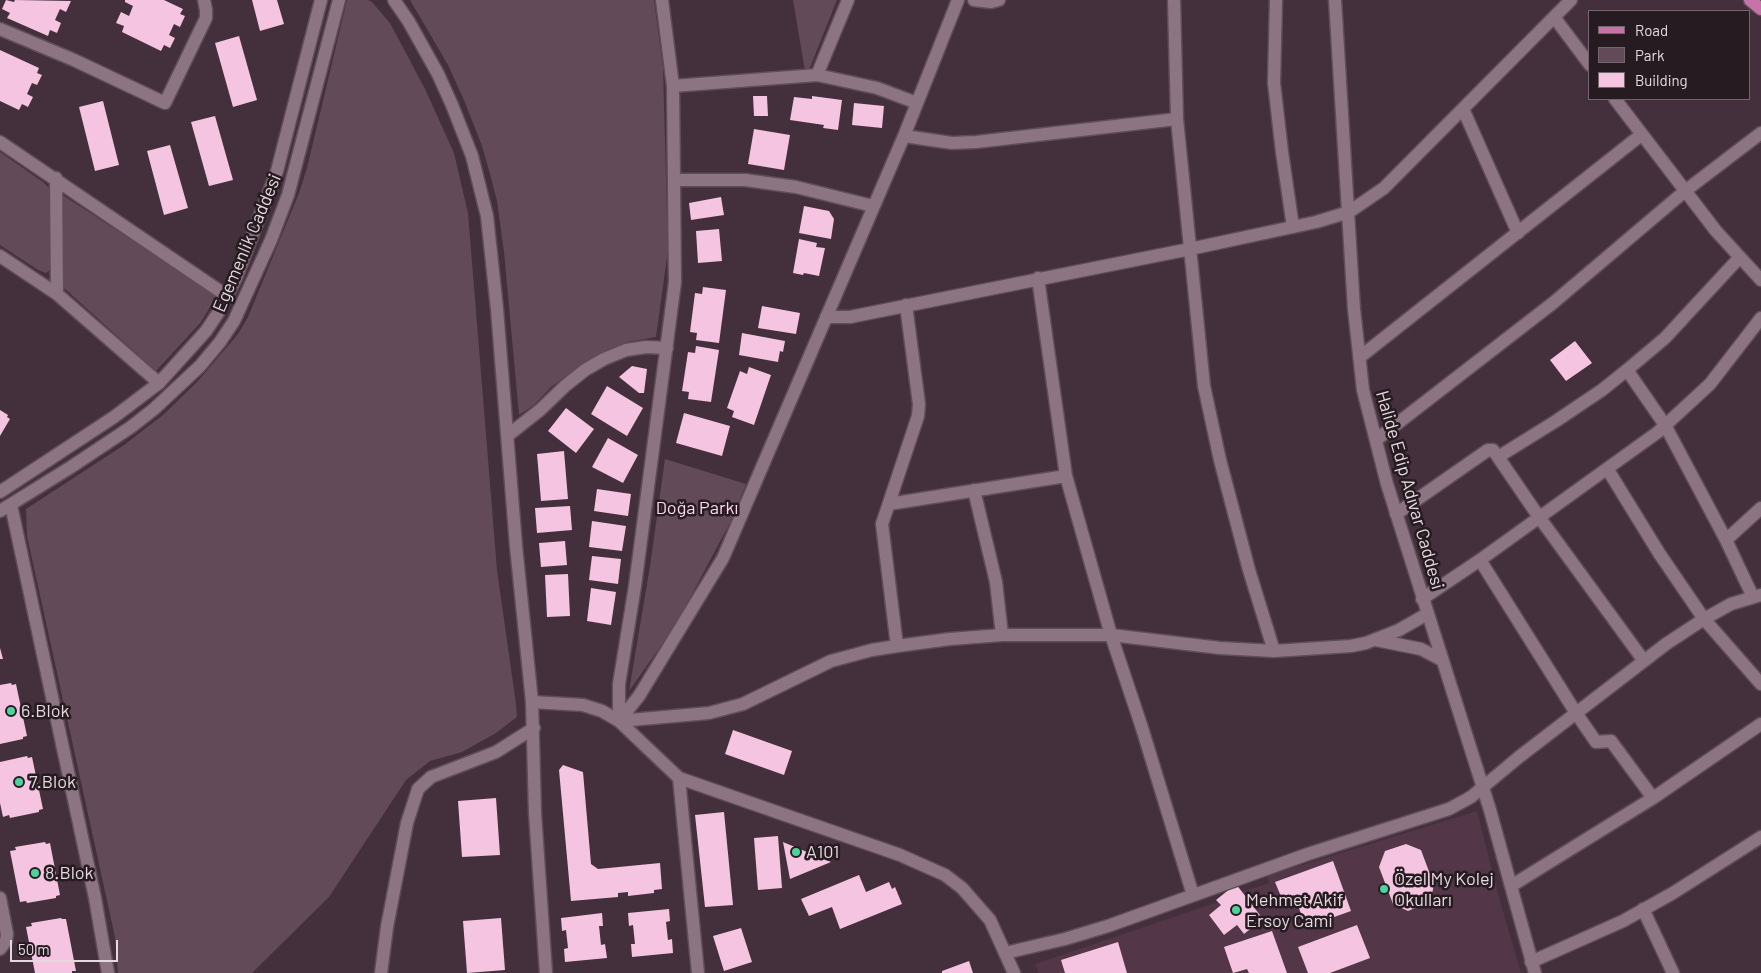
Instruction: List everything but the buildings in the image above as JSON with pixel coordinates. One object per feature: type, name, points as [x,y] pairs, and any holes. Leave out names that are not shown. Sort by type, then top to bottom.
[{"type":"main road","points":[[1750,0],[1761,9]]},
{"type":"street","points":[[0,29],[74,60],[165,103],[206,18],[204,0]]},
{"type":"street","name":"Egemenlik Caddesi","points":[[0,492],[114,417],[159,383],[206,330],[228,296],[278,171],[321,0]]},
{"type":"street","name":"Egemenlik Caddesi","points":[[5,508],[109,442],[154,409],[200,366],[234,321],[271,240],[293,182],[339,0]]},
{"type":"street","points":[[394,0],[410,22],[452,105],[472,156],[484,199],[492,260],[532,702],[535,813],[546,973]]},
{"type":"street","points":[[619,721],[619,684],[635,586],[675,282],[673,86],[662,0]]},
{"type":"street","points":[[817,76],[848,0]]},
{"type":"street","points":[[619,721],[640,696],[723,558],[904,136],[958,0]]},
{"type":"street","points":[[974,0],[992,2],[998,0]]},
{"type":"street","points":[[1174,0],[1177,119],[1208,409],[1249,570],[1274,651]]},
{"type":"street","points":[[1276,0],[1274,83],[1293,227]]},
{"type":"street","name":"Halide Edip Adıvar Caddesi","points":[[1335,0],[1354,309],[1363,390],[1396,514],[1482,786],[1533,968]]},
{"type":"street","points":[[826,317],[850,317],[1190,249],[1324,220],[1348,212],[1384,188],[1554,17],[1567,1]]},
{"type":"street","points":[[1554,17],[1588,62]]},
{"type":"street","points":[[673,86],[779,77],[817,76],[877,88],[917,103]]},
{"type":"street","points":[[1615,100],[1716,231],[1761,280]]},
{"type":"street","points":[[1463,109],[1518,233]]},
{"type":"street","points":[[904,136],[952,143],[976,142],[1177,119]]},
{"type":"street","points":[[1376,440],[1553,304],[1685,191],[1761,133]]},
{"type":"street","points":[[1360,357],[1641,134]]},
{"type":"street","points":[[0,142],[56,178],[228,296]]},
{"type":"street","points":[[56,178],[57,294]]},
{"type":"street","points":[[674,180],[745,180],[796,187],[873,206]]},
{"type":"street","points":[[0,256],[57,294],[159,383]]},
{"type":"street","points":[[1498,457],[1564,416],[1627,370],[1665,338],[1740,257]]},
{"type":"street","points":[[1038,278],[1066,476],[1111,635],[1193,894]]},
{"type":"street","points":[[897,646],[882,524],[918,416],[919,404],[906,305]]},
{"type":"street","points":[[1422,599],[1608,470],[1665,426],[1710,384],[1761,318]]},
{"type":"street","points":[[507,436],[540,410],[565,386],[604,359],[626,350],[646,347],[667,348]]},
{"type":"street","points":[[1006,953],[1065,939],[1108,926],[1308,854],[1449,809],[1471,797],[1482,786],[1644,662],[1704,619],[1731,604],[1757,596],[1665,426],[1627,370]]},
{"type":"street","points":[[1396,514],[1488,450],[1493,450],[1644,662]]},
{"type":"street","points":[[1608,470],[1659,553],[1704,619],[1761,684]]},
{"type":"street","points":[[889,504],[1066,476]]},
{"type":"street","points":[[974,490],[996,582],[1002,635]]},
{"type":"street","points":[[5,508],[94,898],[108,973]]},
{"type":"street","points":[[1726,540],[1761,508]]},
{"type":"street","points":[[1480,560],[1576,714],[1596,742],[1612,741],[1653,798]]},
{"type":"street","points":[[619,721],[709,713],[743,704],[831,661],[872,650],[897,646],[1002,635],[1111,635],[1220,648],[1274,651],[1351,646],[1376,640],[1399,630],[1427,614]]},
{"type":"street","points":[[1376,640],[1421,649],[1442,660]]},
{"type":"street","points":[[532,702],[583,705],[602,710],[619,721],[679,778],[884,849],[945,875],[962,888],[990,920],[1014,973]]},
{"type":"street","points":[[1511,886],[1653,798],[1761,724]]},
{"type":"street","points":[[381,973],[387,927],[407,823],[418,789],[431,777],[496,752],[534,728]]},
{"type":"street","points":[[679,778],[698,973]]},
{"type":"street","points":[[1533,968],[1673,893],[1761,837]]},
{"type":"street","points":[[0,898],[7,934],[6,941],[0,949]]},
{"type":"street","points":[[1643,909],[1673,973]]},
{"type":"shaded area","name":"Özel My Kolej Okulları","points":[[1477,811],[1521,973],[1039,973],[1035,964],[1218,902],[1221,905],[1209,915],[1224,934],[1237,925],[1244,934],[1263,919],[1242,892],[1269,883],[1267,876]]},
{"type":"green space","points":[[347,0],[368,0],[372,2],[390,23],[425,89],[454,153],[468,213],[497,570],[517,717],[496,733],[462,752],[430,761],[406,780],[329,897],[252,973],[118,973],[115,937],[27,536],[26,509],[124,445],[163,415],[197,382],[238,334],[248,317],[299,193],[307,168]]},
{"type":"green space","points":[[410,0],[654,0],[663,68],[668,250],[656,337],[627,342],[586,361],[551,387],[534,405],[519,415],[504,252],[497,201],[490,174],[482,146],[448,65]]},
{"type":"green space","points":[[793,0],[837,0],[809,70],[805,71]]},
{"type":"green space","points":[[0,152],[49,188],[51,264],[50,270],[46,273],[38,270],[0,245]]},
{"type":"green space","points":[[61,194],[207,289],[216,297],[201,322],[156,371],[64,288]]},
{"type":"green space","name":"Doğa Parkı","points":[[665,459],[746,484],[731,521],[675,626],[629,691],[650,566]]},
{"type":"place","name":"6.Blok","points":[[11,711]]},
{"type":"place","name":"7.Blok","points":[[19,782]]},
{"type":"place","name":"A101","points":[[796,852]]},
{"type":"place","name":"8.Blok","points":[[35,873]]},
{"type":"place","name":"Özel My Kolej Okulları","points":[[1384,889]]},
{"type":"place","name":"Mehmet Akif Ersoy Cami","points":[[1236,910]]}]
